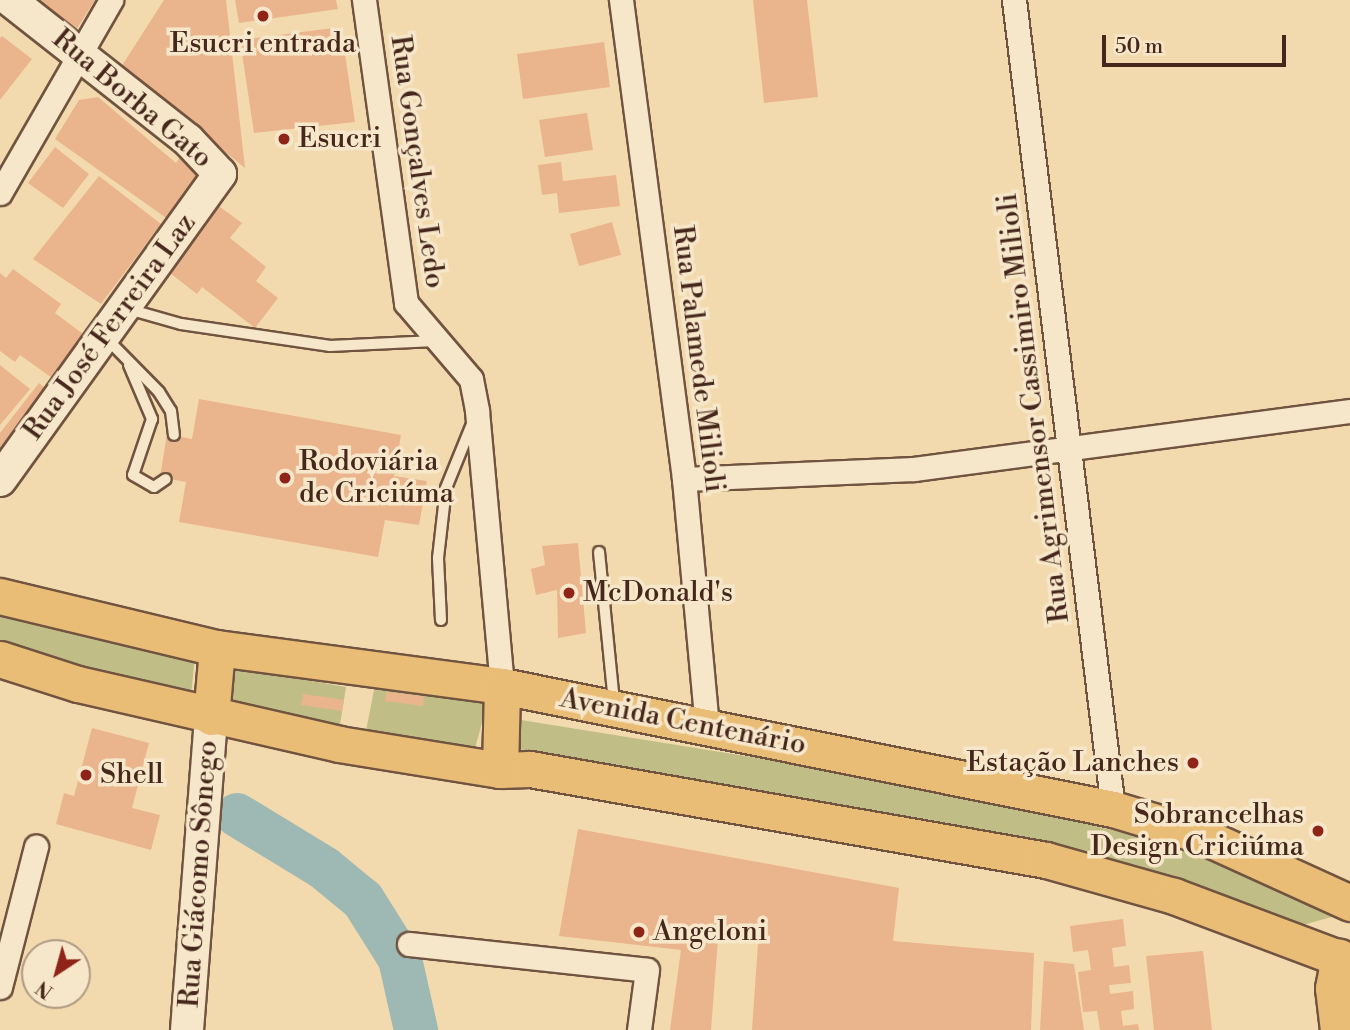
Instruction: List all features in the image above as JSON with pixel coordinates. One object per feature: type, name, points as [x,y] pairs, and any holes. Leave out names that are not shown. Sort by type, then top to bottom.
[{"type":"main road","name":"Avenida Centenário","points":[[5,595],[217,648],[502,686],[1113,809],[1203,836],[1350,903]]},
{"type":"main road","points":[[211,717],[217,648]]},
{"type":"main road","points":[[0,659],[211,717],[499,770],[530,769],[986,847],[1174,896],[1336,960],[1338,1030]]},
{"type":"main road","points":[[499,770],[502,686]]},
{"type":"street","name":"Rua Borba Gato","points":[[10,0],[188,140],[220,174]]},
{"type":"street","points":[[0,193],[78,51],[111,0]]},
{"type":"street","name":"Rua Gonçalves Ledo","points":[[364,0],[400,280],[406,303],[435,341],[471,379],[477,411],[502,686]]},
{"type":"street","name":"Rua Palamede Milioli","points":[[621,0],[684,479],[706,726]]},
{"type":"street","name":"Rua Agrimensor Cassimiro Milioli","points":[[1014,0],[1113,809]]},
{"type":"street","name":"Rua José Ferreira Laz","points":[[4,467],[105,337],[220,174]]},
{"type":"street","points":[[684,479],[914,469],[1350,411]]},
{"type":"street","name":"Rua Giácomo Sônego","points":[[187,1030],[211,717]]},
{"type":"street","points":[[0,988],[36,847]]},
{"type":"street","points":[[410,944],[647,970],[639,1030]]},
{"type":"lane","points":[[125,308],[181,324],[330,346],[435,341]]},
{"type":"lane","points":[[105,337],[159,392],[171,411],[174,435]]},
{"type":"lane","points":[[130,365],[152,419],[131,469],[142,485],[153,487],[166,479]]},
{"type":"lane","points":[[441,620],[438,558],[446,488],[477,411]]},
{"type":"lane","points":[[599,552],[614,710]]},
{"type":"shaded area","points":[[0,609],[195,656],[191,695],[0,646]]},
{"type":"shaded area","points":[[225,666],[346,687],[339,731],[223,711]]},
{"type":"shaded area","points":[[375,685],[488,701],[475,748],[366,731]]},
{"type":"shaded area","points":[[521,720],[826,769],[1034,811],[1176,846],[1343,914],[1299,926],[1160,877],[948,823],[519,749]]},
{"type":"building","points":[[35,0],[95,0],[76,30]]},
{"type":"building","name":"Esucri","points":[[164,0],[226,0],[245,168],[121,67]]},
{"type":"building","name":"Esucri entrada","points":[[235,0],[336,0],[338,9],[239,23]]},
{"type":"building","points":[[753,0],[807,0],[818,97],[764,103]]},
{"type":"building","name":"Esucri","points":[[341,27],[355,122],[254,133],[240,40]]},
{"type":"building","points":[[2,36],[32,59],[0,100],[0,38]]},
{"type":"building","points":[[604,42],[610,87],[523,99],[517,54]]},
{"type":"building","points":[[98,97],[176,163],[180,157],[209,179],[176,225],[55,139],[79,100]]},
{"type":"building","points":[[587,113],[593,150],[545,157],[539,120]]},
{"type":"building","points":[[55,147],[89,174],[63,208],[28,183]]},
{"type":"building","points":[[561,162],[563,181],[616,175],[620,206],[559,213],[557,193],[542,195],[538,165]]},
{"type":"building","points":[[99,176],[161,224],[101,304],[33,259]]},
{"type":"building","points":[[216,204],[242,223],[230,238],[266,267],[256,281],[278,298],[255,328],[202,287],[197,294],[170,273]]},
{"type":"building","points":[[612,222],[621,255],[579,266],[570,234]]},
{"type":"building","points":[[13,269],[61,304],[55,313],[91,340],[59,383],[20,355],[15,362],[0,351],[0,273],[6,278]]},
{"type":"building","points":[[0,365],[30,389],[0,425]]},
{"type":"building","points":[[39,383],[55,397],[9,456],[0,449],[0,433]]},
{"type":"building","name":"Rodoviária de Criciúma","points":[[199,399],[401,435],[394,476],[427,481],[419,525],[385,520],[378,557],[179,522],[186,482],[160,477],[167,434],[192,439]]},
{"type":"building","name":"McDonald's","points":[[578,543],[586,633],[558,638],[557,590],[536,595],[531,569],[545,565],[542,546]]},
{"type":"building","points":[[386,692],[424,696],[423,706],[385,701]]},
{"type":"building","points":[[303,694],[344,700],[342,711],[301,705]]},
{"type":"building","points":[[92,728],[149,743],[132,808],[160,815],[151,850],[56,824],[64,793],[74,796]]},
{"type":"building","name":"Angeloni","points":[[578,829],[899,888],[893,941],[1034,953],[1031,1030],[752,1030],[759,929],[719,926],[711,1030],[670,1030],[681,950],[559,936]]},
{"type":"building","points":[[1123,919],[1126,946],[1112,948],[1114,967],[1129,965],[1131,983],[1109,985],[1110,994],[1133,991],[1134,1009],[1121,1011],[1123,1026],[1138,1024],[1139,1030],[1100,1030],[1097,1011],[1083,1012],[1078,972],[1091,970],[1088,950],[1073,952],[1070,926]]},
{"type":"building","points":[[1203,951],[1212,1030],[1154,1030],[1146,956]]},
{"type":"building","points":[[1044,961],[1074,964],[1084,1030],[1040,1030]]},
{"type":"waterway","points":[[237,815],[324,868],[363,900],[400,959],[416,1030]]},
{"type":"place","name":"Esucri entrada","points":[[263,16]]},
{"type":"place","name":"Esucri","points":[[284,139]]},
{"type":"place","name":"Rodoviária de Criciúma","points":[[285,478]]},
{"type":"place","name":"McDonald's","points":[[569,593]]},
{"type":"place","name":"Estação Lanches","points":[[1193,763]]},
{"type":"place","name":"Shell","points":[[86,775]]},
{"type":"place","name":"Sobrancelhas Design Criciúma","points":[[1318,831]]},
{"type":"place","name":"Angeloni","points":[[639,932]]}]
